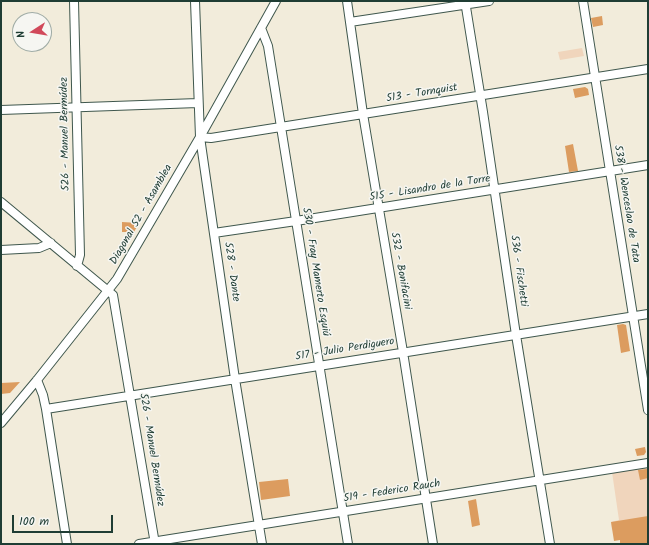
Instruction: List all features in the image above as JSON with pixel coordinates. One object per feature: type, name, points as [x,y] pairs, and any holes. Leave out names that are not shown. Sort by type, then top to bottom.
[{"type":"street","name":"526 - Manuel Bermúdez","points":[[74,1],[80,255],[77,266]]},
{"type":"street","name":"528 - Dante","points":[[195,1],[200,137],[235,379],[262,544]]},
{"type":"street","name":"Diagonal 52 - Asamblea","points":[[1,423],[38,380],[118,279],[276,1]]},
{"type":"street","name":"532 - Bonifacini","points":[[347,1],[363,114],[403,352],[433,544]]},
{"type":"street","points":[[350,22],[465,3],[489,1]]},
{"type":"street","name":"538 - Wenceslao de Tata","points":[[583,1],[648,410]]},
{"type":"street","name":"536 - Fischetti","points":[[465,3],[496,190],[516,335],[550,544]]},
{"type":"street","name":"530 - Fray Mamerto Esquiú","points":[[261,28],[268,46],[318,365],[348,544]]},
{"type":"street","name":"513 - Tornquist","points":[[200,137],[207,139],[280,128],[648,69]]},
{"type":"street","points":[[1,110],[198,103]]},
{"type":"street","name":"515 - Lisandro de la Torre","points":[[214,232],[296,221],[648,165]]},
{"type":"street","points":[[1,202],[77,266],[109,290]]},
{"type":"street","points":[[1,250],[39,248],[51,244]]},
{"type":"street","name":"526 - Manuel Bermúdez","points":[[109,290],[115,300],[155,543]]},
{"type":"street","name":"517 - Julio Perdiguero","points":[[46,409],[648,314]]},
{"type":"street","points":[[38,380],[46,409],[67,544]]},
{"type":"street","name":"519 - Federico Rauch","points":[[139,544],[155,543],[648,463]]},
{"type":"shaded area","points":[[582,48],[584,56],[560,60],[558,52]]},
{"type":"shaded area","points":[[648,466],[648,544],[612,530],[611,522],[619,520],[612,472]]},
{"type":"building","points":[[602,16],[603,25],[593,27],[591,18]]},
{"type":"building","points":[[585,87],[588,89],[589,95],[575,98],[573,89]]},
{"type":"building","points":[[573,144],[578,171],[569,172],[565,146]]},
{"type":"building","points":[[122,222],[139,223],[134,232],[122,232]]},
{"type":"building","points":[[617,325],[626,325],[630,351],[621,353]]},
{"type":"building","points":[[20,382],[10,393],[1,394],[1,383]]},
{"type":"building","points":[[645,447],[646,452],[644,455],[637,456],[635,449]]},
{"type":"building","points":[[647,469],[648,478],[640,480],[638,470]]},
{"type":"building","points":[[288,479],[290,496],[261,500],[259,482]]},
{"type":"building","points":[[476,499],[480,525],[472,527],[468,501]]},
{"type":"building","points":[[648,516],[648,544],[620,544],[620,540],[614,541],[611,522]]}]
